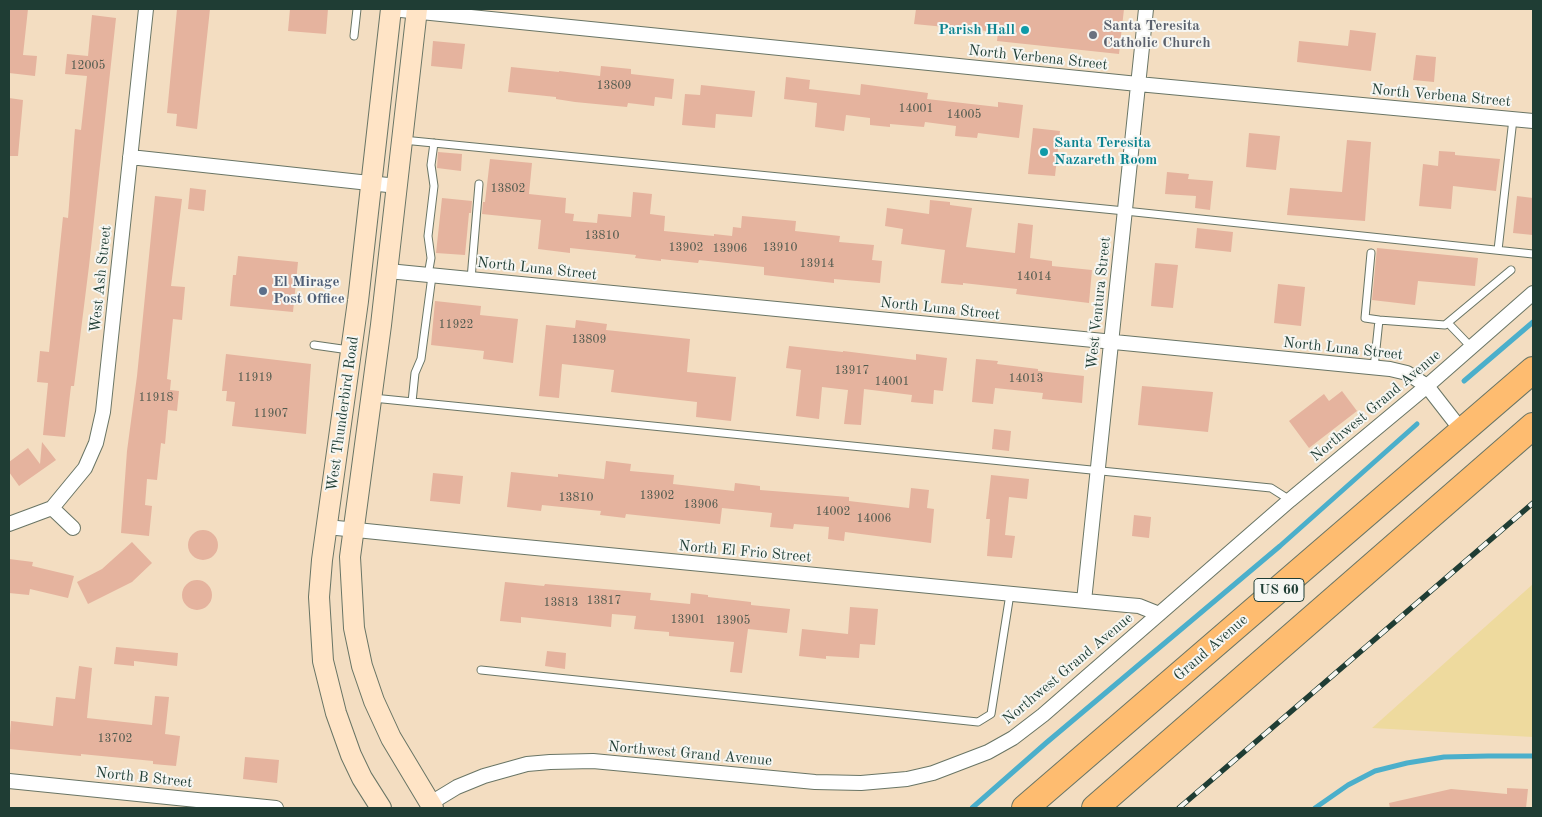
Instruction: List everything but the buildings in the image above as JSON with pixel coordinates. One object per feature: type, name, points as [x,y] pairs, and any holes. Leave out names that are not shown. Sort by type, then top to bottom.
[{"type":"highway","name":"Grand Avenue","points":[[1025,808],[1533,370]]},
{"type":"highway","name":"US 60","points":[[1095,808],[1533,426]]},
{"type":"main road","name":"West Thunderbird Road","points":[[382,808],[362,778],[351,755],[336,713],[323,662],[319,597],[352,350],[391,9]]},
{"type":"main road","name":"West Thunderbird Road","points":[[417,10],[388,271],[350,557],[354,628],[362,666],[374,701],[391,738],[428,807]]},
{"type":"street","name":"West Ash Street","points":[[52,508],[85,468],[96,443],[103,412],[146,9]]},
{"type":"street","name":"North Verbena Street","points":[[391,9],[417,10],[1138,84],[1533,121]]},
{"type":"street","name":"West Ventura Street","points":[[1084,601],[1146,9]]},
{"type":"street","points":[[130,157],[397,186]]},
{"type":"street","name":"North Luna Street","points":[[388,271],[1390,369],[1407,373],[1428,386],[1462,431]]},
{"type":"street","name":"Northwest Grand Avenue","points":[[428,807],[457,787],[484,776],[527,764],[593,761],[842,784],[884,782],[933,773],[988,752],[1043,716],[1290,500],[1428,386],[1533,293]]},
{"type":"street","points":[[9,524],[52,508],[73,528]]},
{"type":"street","name":"North El Frio Street","points":[[327,526],[494,544],[1139,606],[1159,614]]},
{"type":"street","name":"North B Street","points":[[9,781],[201,804],[276,808]]},
{"type":"lane","points":[[354,36],[357,9]]},
{"type":"lane","points":[[1498,250],[1513,119]]},
{"type":"lane","points":[[403,140],[1125,211],[1533,254]]},
{"type":"lane","points":[[412,402],[415,373],[421,359],[430,275],[431,258],[428,236],[434,186],[431,165],[434,143]]},
{"type":"lane","points":[[472,279],[479,184]]},
{"type":"lane","points":[[1371,253],[1365,318],[1379,320],[1445,325],[1511,270]]},
{"type":"lane","points":[[1374,368],[1379,320]]},
{"type":"lane","points":[[1448,323],[1471,347]]},
{"type":"lane","points":[[314,346],[352,350]]},
{"type":"lane","points":[[371,398],[1271,488],[1290,500]]},
{"type":"lane","points":[[481,670],[978,722],[991,714],[1010,594]]},
{"type":"sand","points":[[1533,584],[1533,737],[1372,728]]},
{"type":"waterway","points":[[1464,381],[1533,322]]},
{"type":"waterway","points":[[972,808],[1046,743],[1280,546],[1417,424]]},
{"type":"waterway","points":[[1315,808],[1348,785],[1375,771],[1407,763],[1444,757],[1533,756]]},
{"type":"railway","points":[[1179,808],[1533,503]]},
{"type":"place","name":"Parish Hall","points":[[1025,30]]},
{"type":"place","name":"Santa Teresita Catholic Church","points":[[1093,35]]},
{"type":"place","name":"Santa Teresita Nazareth Room","points":[[1044,152]]},
{"type":"place","name":"El Mirage Post Office","points":[[263,291]]}]
